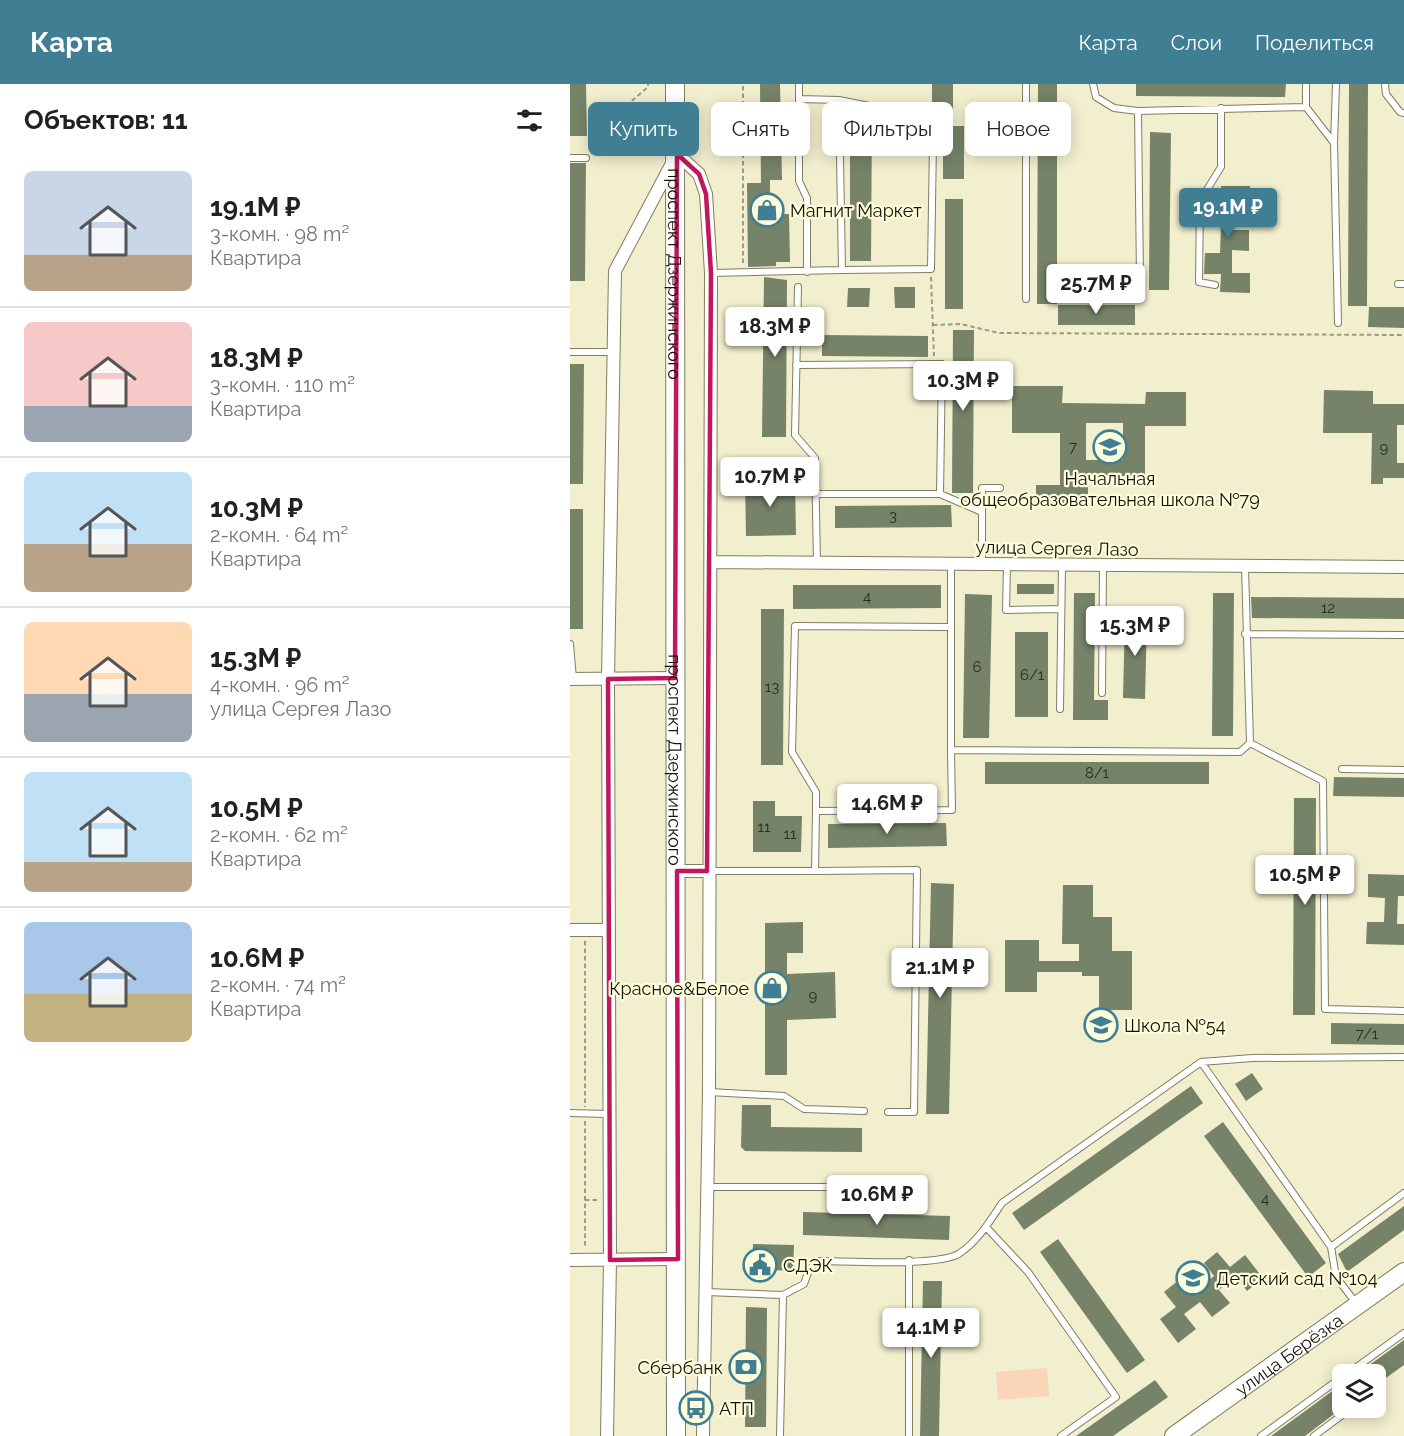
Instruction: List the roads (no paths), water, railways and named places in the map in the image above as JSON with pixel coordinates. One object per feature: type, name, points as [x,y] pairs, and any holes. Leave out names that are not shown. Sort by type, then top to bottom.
[{"type":"main road","name":"проспект Дзержинского","points":[[675,84],[676,102]]},
{"type":"main road","name":"проспект Дзержинского","points":[[676,1436],[678,1259],[674,292],[677,156]]},
{"type":"main road","name":"улица Берёзка","points":[[1180,1434],[1404,1272]]},
{"type":"street","points":[[607,1436],[610,1260],[607,930],[608,678],[615,272],[676,156]]},
{"type":"street","points":[[679,156],[699,174],[706,194],[711,273],[711,562],[707,871],[709,1092],[703,1436]]},
{"type":"street","name":"улица Сергея Лазо","points":[[711,562],[1103,567],[1404,567]]},
{"type":"street","points":[[572,679],[675,678]]},
{"type":"street","points":[[677,871],[707,871]]},
{"type":"street","points":[[570,930],[607,930]]},
{"type":"street","points":[[570,1260],[678,1259]]},
{"type":"lane","points":[[799,84],[799,181],[807,198],[807,272]]},
{"type":"lane","points":[[1026,84],[1026,299]]},
{"type":"lane","points":[[1093,84],[1096,97],[1114,108],[1138,111],[1306,107]]},
{"type":"lane","points":[[1306,84],[1306,107],[1334,143]]},
{"type":"lane","points":[[1336,84],[1334,143],[1338,323]]},
{"type":"lane","points":[[1385,84],[1386,94],[1400,112],[1404,113]]},
{"type":"lane","points":[[711,273],[931,269],[933,141],[884,109],[840,100],[799,99]]},
{"type":"lane","points":[[840,100],[842,270]]},
{"type":"lane","points":[[1215,285],[1199,282],[1200,201],[1221,167],[1221,108]]},
{"type":"lane","points":[[1074,281],[1140,279],[1138,111]]},
{"type":"lane","points":[[570,158],[586,158]]},
{"type":"lane","points":[[798,287],[795,435],[815,458],[817,564]]},
{"type":"lane","points":[[570,352],[613,352]]},
{"type":"lane","points":[[796,365],[942,364],[940,494]]},
{"type":"lane","points":[[982,565],[982,488],[1000,488]]},
{"type":"lane","points":[[816,494],[940,494],[982,512]]},
{"type":"lane","points":[[816,811],[952,810],[951,565]]},
{"type":"lane","points":[[1006,566],[1006,610],[1061,609]]},
{"type":"lane","points":[[1060,709],[1062,566]]},
{"type":"lane","points":[[1245,566],[1245,634],[1250,743]]},
{"type":"lane","points":[[1102,693],[1103,567]]},
{"type":"lane","points":[[815,871],[816,792],[792,752],[795,626],[950,627]]},
{"type":"lane","points":[[1245,634],[1404,635]]},
{"type":"lane","points":[[570,644],[572,679]]},
{"type":"lane","points":[[951,750],[1240,752],[1250,743]]},
{"type":"lane","points":[[1250,743],[1323,781],[1325,1009],[1404,1011]]},
{"type":"lane","points":[[1342,769],[1404,770]]},
{"type":"lane","points":[[707,871],[917,870],[914,1112],[888,1112]]},
{"type":"lane","points":[[705,1292],[783,1295],[804,1284],[808,1269],[817,1261],[948,1259],[960,1254],[986,1227],[1002,1203],[1201,1062],[1252,1058],[1404,1057]]},
{"type":"lane","points":[[1201,1062],[1331,1247],[1336,1277],[1358,1305]]},
{"type":"lane","points":[[709,1092],[784,1096],[804,1109],[864,1111]]},
{"type":"lane","points":[[570,1113],[608,1114]]},
{"type":"lane","points":[[708,1187],[882,1186]]},
{"type":"lane","points":[[1331,1247],[1404,1193]]},
{"type":"lane","points":[[986,1227],[1028,1272],[1116,1396],[1061,1436]]},
{"type":"lane","points":[[909,1260],[909,1436]]},
{"type":"lane","points":[[780,1436],[783,1295]]},
{"type":"lane","points":[[1361,1364],[1404,1333]]},
{"type":"lane","points":[[1261,1436],[1332,1384]]},
{"type":"lane","points":[[1314,1436],[1338,1418]]},
{"type":"place","name":"Магнит Маркет","points":[[767,210]]},
{"type":"place","name":"Начальная общеобразовательная школа №79","points":[[1110,447]]},
{"type":"place","name":"Красное&Белое","points":[[772,988]]},
{"type":"place","name":"Школа №54","points":[[1101,1025]]},
{"type":"place","name":"СДЭК","points":[[760,1265]]},
{"type":"place","name":"Детский сад №104","points":[[1193,1278]]},
{"type":"place","name":"Сбербанк","points":[[746,1367]]},
{"type":"place","name":"АТП","points":[[696,1408]]}]
